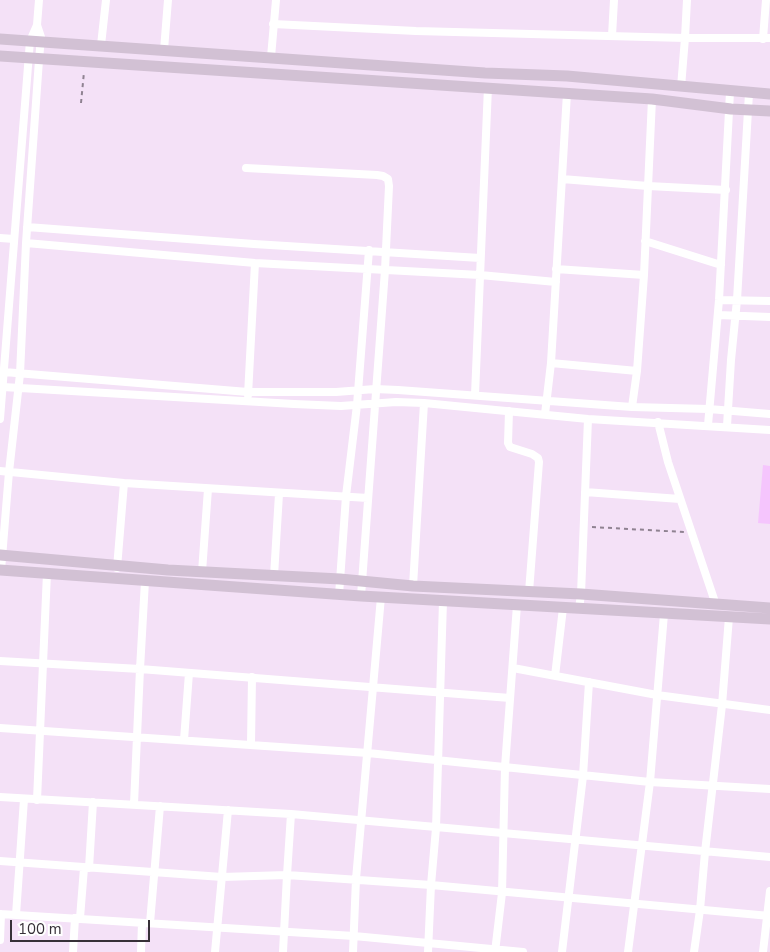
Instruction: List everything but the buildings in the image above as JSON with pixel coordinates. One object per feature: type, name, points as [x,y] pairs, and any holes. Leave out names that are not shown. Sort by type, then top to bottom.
[{"type":"main road","points":[[0,39],[485,73],[566,76],[730,92],[770,94]]},
{"type":"main road","points":[[0,56],[488,87],[652,99],[731,109],[770,111]]},
{"type":"main road","points":[[1,555],[202,572],[340,579],[413,586],[581,594],[770,608]]},
{"type":"main road","points":[[1,570],[339,595],[770,620]]},
{"type":"street","points":[[1,570],[20,374],[34,59],[39,0]]},
{"type":"street","points":[[101,45],[106,0]]},
{"type":"street","points":[[164,50],[168,0]]},
{"type":"street","points":[[271,57],[276,0]]},
{"type":"street","points":[[612,36],[614,0]]},
{"type":"street","points":[[682,87],[687,0]]},
{"type":"street","points":[[273,24],[416,31],[685,38],[767,38],[766,0]]},
{"type":"street","points":[[0,418],[4,372],[4,317],[34,59]]},
{"type":"street","points":[[475,395],[488,87]]},
{"type":"street","points":[[708,425],[719,300],[731,109],[730,92]]},
{"type":"street","points":[[545,414],[551,364],[566,93]]},
{"type":"street","points":[[727,426],[737,300],[749,93]]},
{"type":"street","points":[[632,406],[638,371],[652,99]]},
{"type":"street","points":[[246,168],[383,176],[388,180],[385,270],[361,596]]},
{"type":"street","points":[[562,179],[726,194],[742,199]]},
{"type":"street","points":[[27,227],[480,258]]},
{"type":"street","points":[[0,238],[14,239]]},
{"type":"street","points":[[645,241],[721,264]]},
{"type":"street","points":[[26,243],[255,262],[480,275],[556,282]]},
{"type":"street","points":[[339,595],[346,496],[357,405],[369,250]]},
{"type":"street","points":[[248,402],[255,262]]},
{"type":"street","points":[[556,269],[644,275]]},
{"type":"street","points":[[719,300],[770,300]]},
{"type":"street","points":[[718,315],[770,317]]},
{"type":"street","points":[[551,364],[638,371]]},
{"type":"street","points":[[4,372],[248,392],[336,392],[375,389],[770,414]]},
{"type":"street","points":[[3,387],[248,402],[357,405],[424,403],[588,419],[770,430]]},
{"type":"street","points":[[413,586],[424,403]]},
{"type":"street","points":[[509,411],[508,443],[510,447],[532,454],[538,458],[539,462],[529,592]]},
{"type":"street","points":[[579,609],[588,419]]},
{"type":"street","points":[[658,422],[680,498],[716,605]]},
{"type":"street","points":[[0,471],[124,483],[368,498]]},
{"type":"street","points":[[116,579],[124,483]]},
{"type":"street","points":[[202,572],[208,489]]},
{"type":"street","points":[[585,492],[680,498]]},
{"type":"street","points":[[274,576],[279,494]]},
{"type":"street","points":[[37,800],[47,573]]},
{"type":"street","points":[[134,804],[145,581]]},
{"type":"street","points":[[353,952],[356,879],[381,597]]},
{"type":"street","points":[[428,948],[436,828],[443,601]]},
{"type":"street","points":[[495,951],[502,893],[506,766],[517,605]]},
{"type":"street","points":[[555,676],[563,608]]},
{"type":"street","points":[[628,952],[650,782],[664,614]]},
{"type":"street","points":[[694,952],[722,704],[729,617]]},
{"type":"street","points":[[0,661],[252,677],[510,698]]},
{"type":"street","points":[[513,668],[657,696],[770,710]]},
{"type":"street","points":[[184,740],[189,673]]},
{"type":"street","points":[[251,744],[252,677]]},
{"type":"street","points":[[562,952],[583,776],[589,682]]},
{"type":"street","points":[[0,728],[368,753],[506,766],[583,776],[770,789]]},
{"type":"street","points":[[0,797],[291,814],[361,822],[770,857]]},
{"type":"street","points":[[16,915],[24,799]]},
{"type":"street","points":[[73,952],[86,868],[92,802]]},
{"type":"street","points":[[141,952],[154,873],[160,806]]},
{"type":"street","points":[[215,952],[228,810]]},
{"type":"street","points":[[283,952],[291,814]]},
{"type":"street","points":[[0,861],[222,877],[287,875],[356,879],[769,916]]},
{"type":"street","points":[[763,952],[769,916],[770,891]]},
{"type":"street","points":[[0,940],[1,914],[354,936],[428,948],[523,952]]},
{"type":"path","points":[[81,103],[85,62]]},
{"type":"path","points":[[584,526],[692,533]]},
{"type":"shaded area","points":[[763,465],[770,466],[770,524],[758,523]]}]
